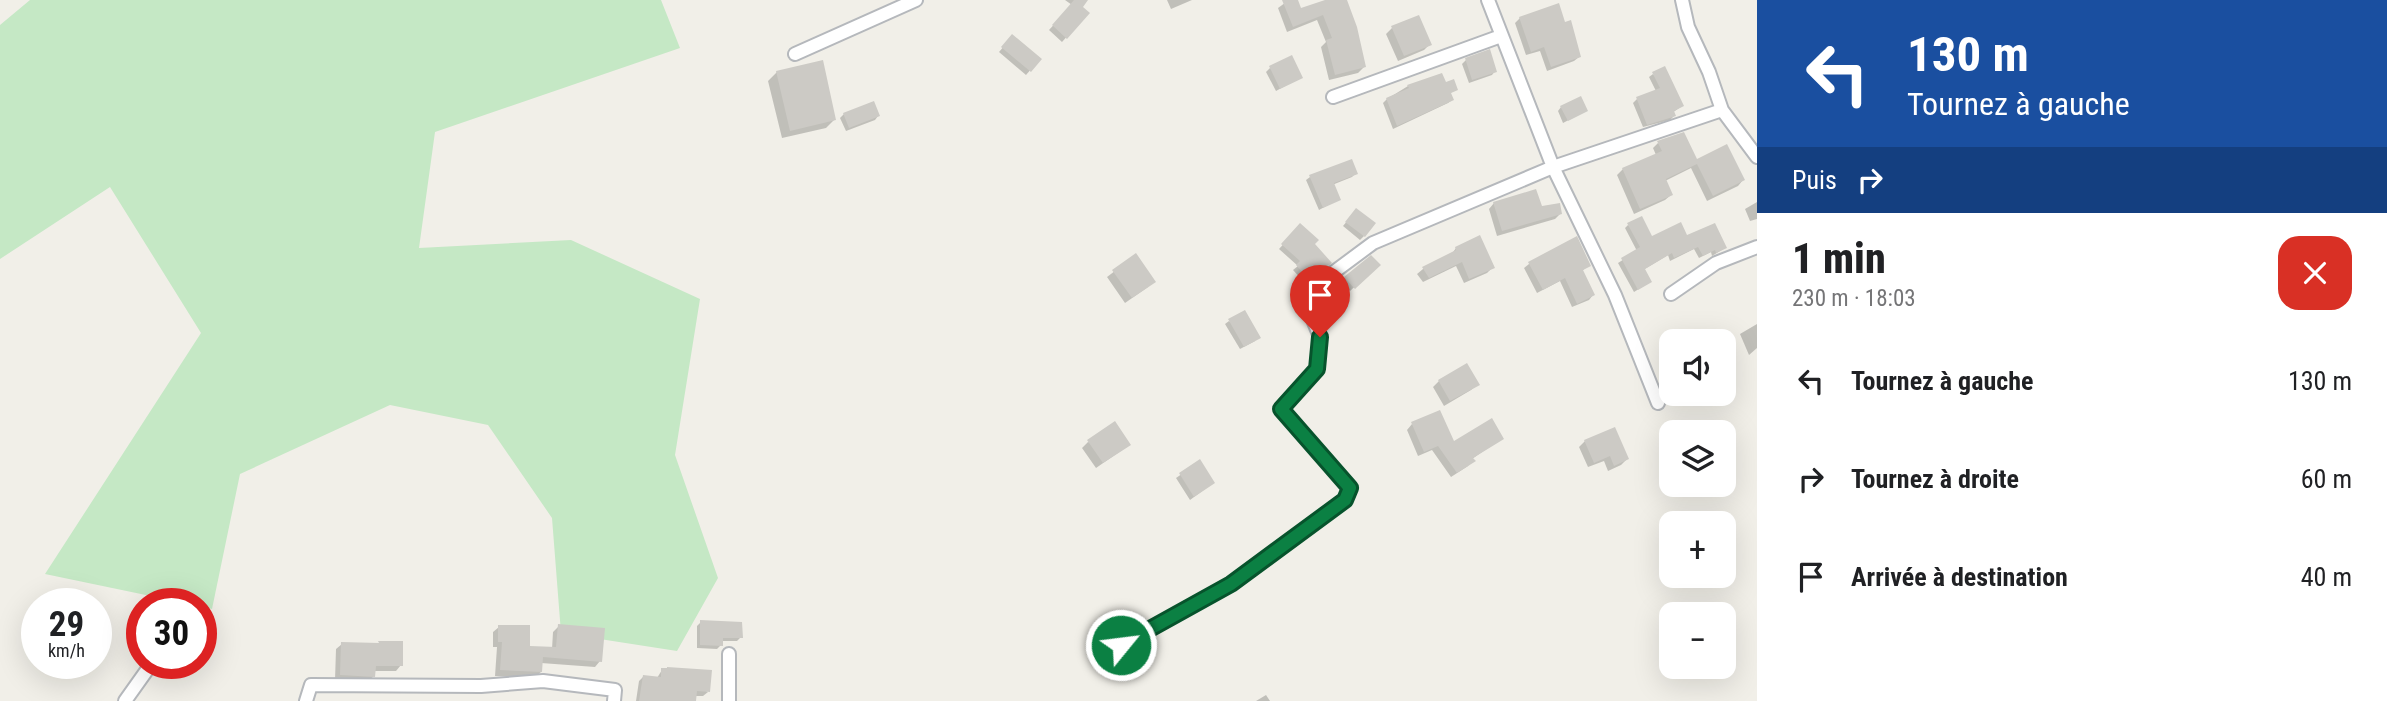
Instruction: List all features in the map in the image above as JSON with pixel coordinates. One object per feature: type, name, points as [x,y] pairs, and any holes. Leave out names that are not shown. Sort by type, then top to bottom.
[{"type":"street","points":[[795,54],[916,0]]},
{"type":"street","points":[[1488,0],[1553,167],[1615,295],[1658,403]]},
{"type":"street","points":[[1682,0],[1688,27],[1709,72],[1722,110],[1757,157]]},
{"type":"street","points":[[1334,97],[1501,37]]},
{"type":"street","points":[[1121,645],[1231,584],[1345,500],[1350,488],[1281,409],[1317,369],[1320,337],[1303,295],[1373,243],[1553,167],[1722,110]]},
{"type":"street","points":[[1671,294],[1716,262],[1757,247]]},
{"type":"street","points":[[729,654],[729,701]]},
{"type":"street","points":[[125,701],[141,679]]},
{"type":"street","points":[[306,701],[311,685],[481,686],[543,681],[615,690],[614,701]]},
{"type":"green space","points":[[30,0],[661,0],[680,48],[435,132],[419,248],[571,240],[700,299],[675,455],[718,578],[677,651],[561,633],[552,518],[488,425],[390,405],[240,474],[216,588],[126,588],[126,591],[45,574],[201,333],[110,187],[0,259],[0,25]]},
{"type":"building","points":[[1074,0],[1088,0],[1083,7],[1090,13],[1067,39],[1052,25]]},
{"type":"building","points":[[1282,0],[1298,0],[1301,8],[1325,0],[1347,0],[1357,27],[1366,67],[1335,75],[1326,40],[1332,38],[1323,15],[1293,27]]},
{"type":"building","points":[[1559,3],[1565,22],[1571,20],[1581,57],[1551,67],[1544,47],[1531,52],[1519,17]]},
{"type":"building","points":[[1419,15],[1432,45],[1404,56],[1391,26]]},
{"type":"building","points":[[1012,34],[1042,59],[1031,72],[1001,47]]},
{"type":"building","points":[[1490,49],[1497,72],[1472,80],[1465,58]]},
{"type":"building","points":[[1292,55],[1303,78],[1280,89],[1269,66]]},
{"type":"building","points":[[823,60],[836,120],[790,131],[776,71]]},
{"type":"building","points":[[1665,66],[1684,106],[1674,111],[1676,116],[1647,125],[1636,97],[1660,88],[1652,72]]},
{"type":"building","points":[[1442,73],[1446,82],[1454,79],[1458,90],[1451,93],[1454,100],[1397,126],[1386,98],[1409,88],[1407,85]]},
{"type":"building","points":[[1581,96],[1588,111],[1568,121],[1560,106]]},
{"type":"building","points":[[874,101],[880,116],[849,128],[843,113]]},
{"type":"building","points":[[1684,132],[1697,159],[1727,144],[1745,180],[1713,196],[1697,164],[1666,179],[1673,195],[1640,209],[1622,168],[1662,151],[1657,141]]},
{"type":"building","points":[[1352,159],[1358,174],[1334,183],[1341,200],[1323,208],[1309,175]]},
{"type":"building","points":[[1536,189],[1542,206],[1560,203],[1562,214],[1502,231],[1493,202]]},
{"type":"building","points":[[1356,208],[1376,223],[1365,237],[1345,222]]},
{"type":"building","points":[[1642,216],[1652,236],[1681,222],[1687,235],[1715,223],[1727,248],[1703,256],[1698,247],[1674,258],[1672,253],[1645,269],[1652,282],[1638,290],[1621,258],[1640,247],[1627,223]]},
{"type":"building","points":[[1300,223],[1319,240],[1315,244],[1332,263],[1309,280],[1296,265],[1300,261],[1281,244]]},
{"type":"building","points":[[1480,235],[1495,268],[1469,279],[1462,262],[1429,278],[1422,267]]},
{"type":"building","points":[[1577,236],[1591,266],[1583,270],[1595,295],[1577,304],[1565,278],[1543,290],[1528,262]]},
{"type":"building","points":[[1136,253],[1156,282],[1132,298],[1112,270]]},
{"type":"building","points":[[1371,255],[1381,265],[1355,289],[1344,277]]},
{"type":"building","points":[[1245,310],[1261,338],[1244,347],[1228,319]]},
{"type":"building","points":[[1467,363],[1480,385],[1450,401],[1438,380]]},
{"type":"building","points":[[1440,410],[1454,441],[1492,418],[1504,439],[1473,458],[1476,461],[1457,473],[1438,446],[1424,452],[1411,422]]},
{"type":"building","points":[[1115,421],[1131,445],[1103,463],[1087,440]]},
{"type":"building","points":[[1615,427],[1629,459],[1614,466],[1610,456],[1594,463],[1584,440]]},
{"type":"building","points":[[1200,459],[1215,483],[1194,497],[1179,473]]},
{"type":"building","points":[[700,620],[742,622],[743,638],[723,638],[723,646],[700,645]]},
{"type":"building","points":[[558,624],[605,628],[602,662],[543,657],[542,672],[500,670],[502,642],[498,642],[498,625],[530,625],[530,646],[556,647]]},
{"type":"building","points":[[378,641],[403,641],[403,666],[376,666],[375,677],[340,675],[341,642],[379,643]]},
{"type":"building","points":[[661,668],[712,670],[710,692],[697,691],[696,701],[639,701],[643,675],[661,677]]},
{"type":"route","points":[[1121,645],[1231,584],[1345,500],[1350,488],[1281,409],[1317,369],[1320,337]]}]
